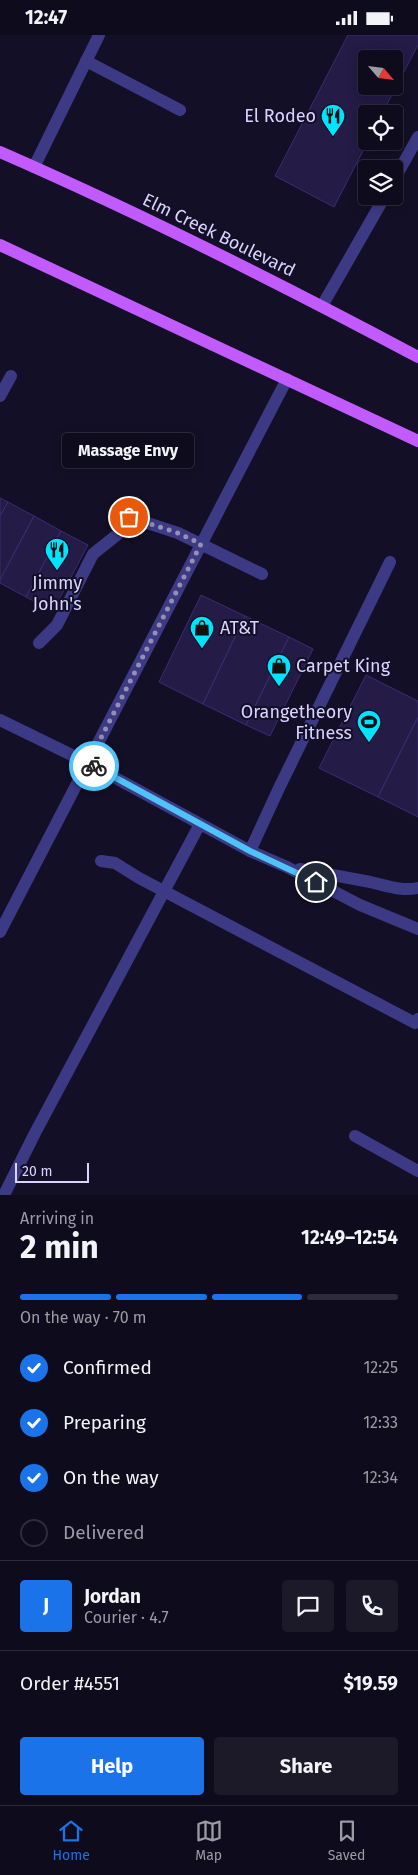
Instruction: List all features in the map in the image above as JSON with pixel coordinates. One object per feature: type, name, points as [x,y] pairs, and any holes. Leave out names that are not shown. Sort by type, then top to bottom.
[{"type":"main road","name":"Elm Creek Boulevard","points":[[0,152],[116,204],[322,306],[418,357]]},
{"type":"main road","points":[[0,245],[418,441]]},
{"type":"street","points":[[34,167],[99,35]]},
{"type":"street","points":[[86,61],[180,110]]},
{"type":"street","points":[[403,164],[418,137]]},
{"type":"street","points":[[322,306],[380,205]]},
{"type":"street","points":[[0,397],[11,375]]},
{"type":"street","points":[[0,932],[287,379]]},
{"type":"street","points":[[129,517],[178,533],[262,574]]},
{"type":"street","points":[[39,643],[57,625],[94,555],[118,534]]},
{"type":"street","points":[[250,851],[390,561]]},
{"type":"street","points":[[0,720],[88,763],[250,851],[287,867],[360,905],[418,929]]},
{"type":"street","points":[[4,1195],[34,1133],[200,823]]},
{"type":"street","points":[[101,861],[115,863],[415,1023],[418,1019]]},
{"type":"street","points":[[287,867],[368,881],[393,888],[410,890],[418,888]]},
{"type":"street","points":[[355,1136],[418,1171]]},
{"type":"building","points":[[348,35],[418,35],[418,45],[403,74],[403,50],[358,50],[358,95],[392,95],[387,105],[358,105],[358,150],[363,150],[334,207],[275,176]]},
{"type":"building","points":[[0,498],[8,502],[0,516]]},
{"type":"building","points":[[8,502],[34,516],[0,580],[0,516]]},
{"type":"building","points":[[34,516],[61,531],[26,597],[0,583],[0,580]]},
{"type":"building","name":"Jimmy John's","points":[[61,531],[88,545],[53,611],[26,597]]},
{"type":"building","name":"AT&T","points":[[201,595],[245,616],[203,704],[159,682]]},
{"type":"building","points":[[245,616],[289,637],[246,725],[203,704]]},
{"type":"building","name":"Carpet King","points":[[289,637],[313,649],[270,736],[246,725]]},
{"type":"building","name":"Orangetheory Fitness","points":[[366,675],[418,701],[418,717],[378,797],[319,768]]},
{"type":"building","points":[[418,717],[418,817],[378,797]]},
{"type":"way so far","points":[[94,766],[88,763],[201,544],[178,533],[129,517]]},
{"type":"place","name":"El Rodeo","points":[[333,137]]},
{"type":"place","name":"Massage Envy","points":[[129,517]]},
{"type":"place","name":"Jimmy John's","points":[[57,571]]},
{"type":"place","name":"AT&T","points":[[202,649]]},
{"type":"place","name":"Carpet King","points":[[279,687]]},
{"type":"place","name":"Orangetheory Fitness","points":[[369,743]]},
{"type":"route","points":[[94,766],[250,851],[316,882]]}]
